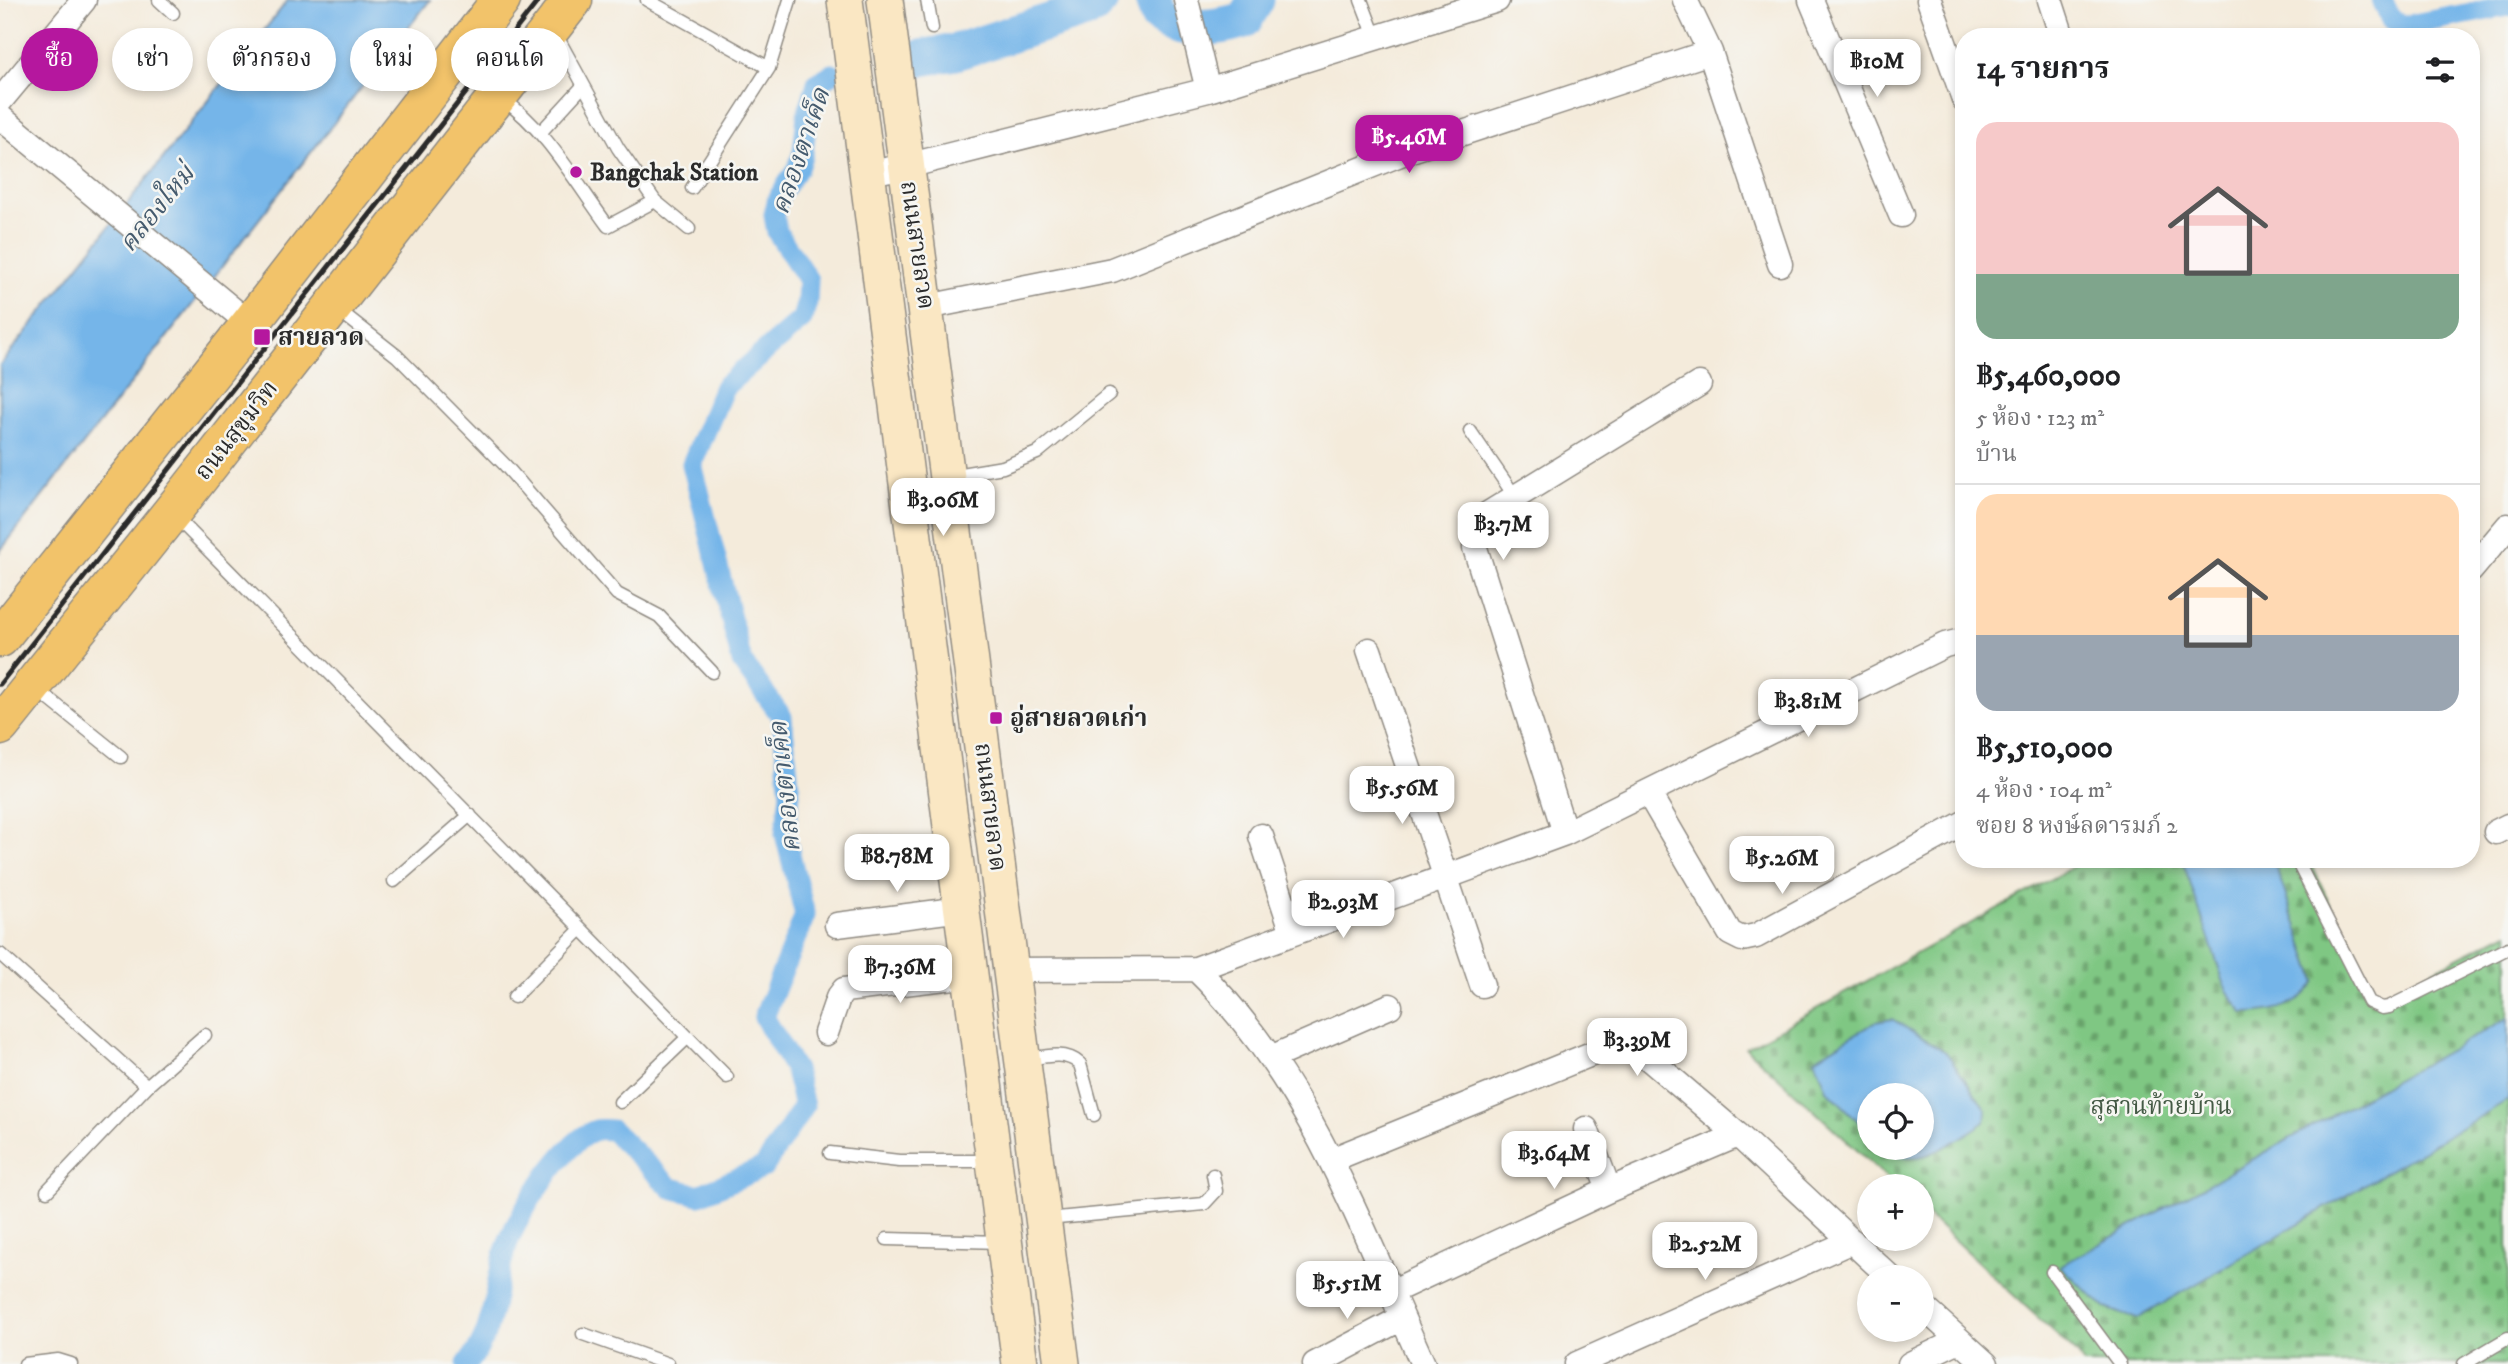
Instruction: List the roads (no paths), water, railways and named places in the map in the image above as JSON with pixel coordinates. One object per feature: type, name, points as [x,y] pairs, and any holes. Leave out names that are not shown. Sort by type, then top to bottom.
[{"type":"highway","points":[[0,638],[250,324],[500,0]]},
{"type":"highway","name":"ถนนสุขุมวิท","points":[[0,726],[172,513],[563,14]]},
{"type":"main road","name":"ถนนสายลวด","points":[[845,0],[1020,1364]]},
{"type":"main road","name":"ถนนสายลวด","points":[[885,0],[949,475],[1062,1364]]},
{"type":"main road","points":[[1015,1323],[1056,1320]]},
{"type":"street","points":[[0,101],[84,0]]},
{"type":"street","points":[[1185,0],[1208,90]]},
{"type":"street","points":[[869,173],[907,166],[1208,90],[1497,0]]},
{"type":"street","points":[[1685,0],[1710,52],[1780,264]]},
{"type":"street","points":[[1811,0],[1901,215]]},
{"type":"street","points":[[1929,0],[1955,74]]},
{"type":"street","points":[[2050,0],[2059,28]]},
{"type":"street","points":[[927,307],[1112,270],[1405,152],[1710,52]]},
{"type":"street","points":[[0,117],[250,324]]},
{"type":"street","points":[[1565,833],[1475,548],[1476,532],[1483,517],[1699,384]]},
{"type":"street","points":[[2480,559],[2508,526]]},
{"type":"street","points":[[1011,970],[1196,969],[1444,880],[1565,833],[1649,794],[1945,645],[1955,642]]},
{"type":"street","points":[[1369,650],[1444,880],[1482,985]]},
{"type":"street","points":[[1649,794],[1730,933],[1742,939],[1756,936],[1955,829]]},
{"type":"street","points":[[1261,835],[1293,933]]},
{"type":"street","points":[[837,925],[962,909]]},
{"type":"street","points":[[1196,969],[1233,1005],[1273,1057],[1331,1160],[1423,1364]]},
{"type":"street","points":[[826,1032],[838,998],[844,990],[971,975]]},
{"type":"street","points":[[1273,1057],[1390,1006]]},
{"type":"street","points":[[1331,1160],[1611,1046],[1626,1046],[1641,1052],[1738,1135],[1877,1265]]},
{"type":"street","points":[[1586,1129],[1609,1190]]},
{"type":"street","points":[[1391,1292],[1609,1190],[1738,1135]]},
{"type":"street","points":[[1577,1364],[1852,1241]]},
{"type":"street","points":[[1934,1317],[1986,1364]]},
{"type":"street","points":[[1315,1364],[1402,1318]]},
{"type":"street","points":[[1910,1364],[1958,1340]]},
{"type":"lane","points":[[159,0],[173,13]]},
{"type":"lane","points":[[647,0],[769,68]]},
{"type":"lane","points":[[692,188],[769,68],[790,0]]},
{"type":"lane","points":[[927,0],[932,28]]},
{"type":"lane","points":[[1361,0],[1376,39]]},
{"type":"lane","points":[[563,14],[583,86],[618,148],[654,201],[689,229]]},
{"type":"lane","points":[[540,133],[583,86]]},
{"type":"lane","points":[[498,96],[514,107],[540,133],[608,226],[654,201]]},
{"type":"lane","points":[[333,306],[397,356],[476,435],[617,594],[659,616],[712,672]]},
{"type":"lane","points":[[949,475],[1003,467],[1037,453],[1109,394]]},
{"type":"lane","points":[[1470,431],[1516,498]]},
{"type":"lane","points":[[172,513],[727,1077]]},
{"type":"lane","points":[[31,685],[121,757]]},
{"type":"lane","points":[[394,881],[470,815]]},
{"type":"lane","points":[[2301,868],[2365,995],[2375,1006],[2389,1007],[2508,948]]},
{"type":"lane","points":[[514,997],[581,929]]},
{"type":"lane","points":[[0,954],[148,1086]]},
{"type":"lane","points":[[47,1191],[148,1086],[205,1035]]},
{"type":"lane","points":[[620,1102],[688,1037]]},
{"type":"lane","points":[[1023,1060],[1063,1055],[1074,1059],[1080,1065],[1094,1115]]},
{"type":"lane","points":[[830,1153],[900,1161],[994,1161]]},
{"type":"lane","points":[[1044,1219],[1204,1204],[1216,1191],[1213,1175]]},
{"type":"lane","points":[[887,1239],[1005,1242]]},
{"type":"lane","points":[[2052,1272],[2120,1364]]},
{"type":"lane","points":[[583,1334],[668,1364]]},
{"type":"lane","points":[[2464,1364],[2508,1338]]},
{"type":"lane","points":[[26,1364],[58,1360],[71,1364]]},
{"type":"water","name":"คลองใหม่","points":[[288,0],[430,0],[408,28],[350,28],[350,91],[359,91],[0,551],[0,365],[216,91],[336,91],[336,28],[266,28]]},
{"type":"water","points":[[2185,868],[2276,868],[2316,981],[2310,990],[2294,1002],[2264,1012],[2243,1013],[2226,989]]},
{"type":"water","points":[[2508,1018],[2508,1100],[2137,1319],[2105,1308],[2060,1266]]},
{"type":"water","points":[[1892,1019],[1946,1052],[1986,1110],[1985,1122],[1934,1152],[1934,1083],[1857,1083],[1857,1120],[1827,1090],[1815,1059],[1875,1022]]},
{"type":"waterway","name":"คลองตาเค็ด","points":[[920,58],[956,52],[1092,8],[1100,0]]},
{"type":"waterway","name":"คลองตาเค็ด","points":[[1153,0],[1158,16],[1178,25],[1200,28],[1244,20],[1256,0]]},
{"type":"waterway","points":[[2382,0],[2390,18],[2403,26],[2508,6]]},
{"type":"waterway","name":"คลองตาเค็ด","points":[[467,1364],[484,1338],[489,1324],[511,1235],[530,1200],[556,1163],[584,1136],[596,1130],[612,1130],[671,1188],[699,1195],[764,1167],[804,1106],[795,1070],[764,1017],[805,915],[785,834],[790,794],[782,717],[742,662],[692,464],[724,387],[802,319],[807,302],[808,280],[777,232],[774,215],[778,198],[798,168],[803,152],[807,116],[817,83],[832,74]]},
{"type":"railway","points":[[0,684],[539,0]]},
{"type":"place","name":"Bangchak Station","points":[[576,172]]},
{"type":"place","name":"สายลวด","points":[[262,337]]},
{"type":"place","name":"อู่สายลวดเก่า","points":[[996,718]]},
{"type":"park label","name":"สุสานท้ายบ้าน","points":[[2161,1106]]}]
